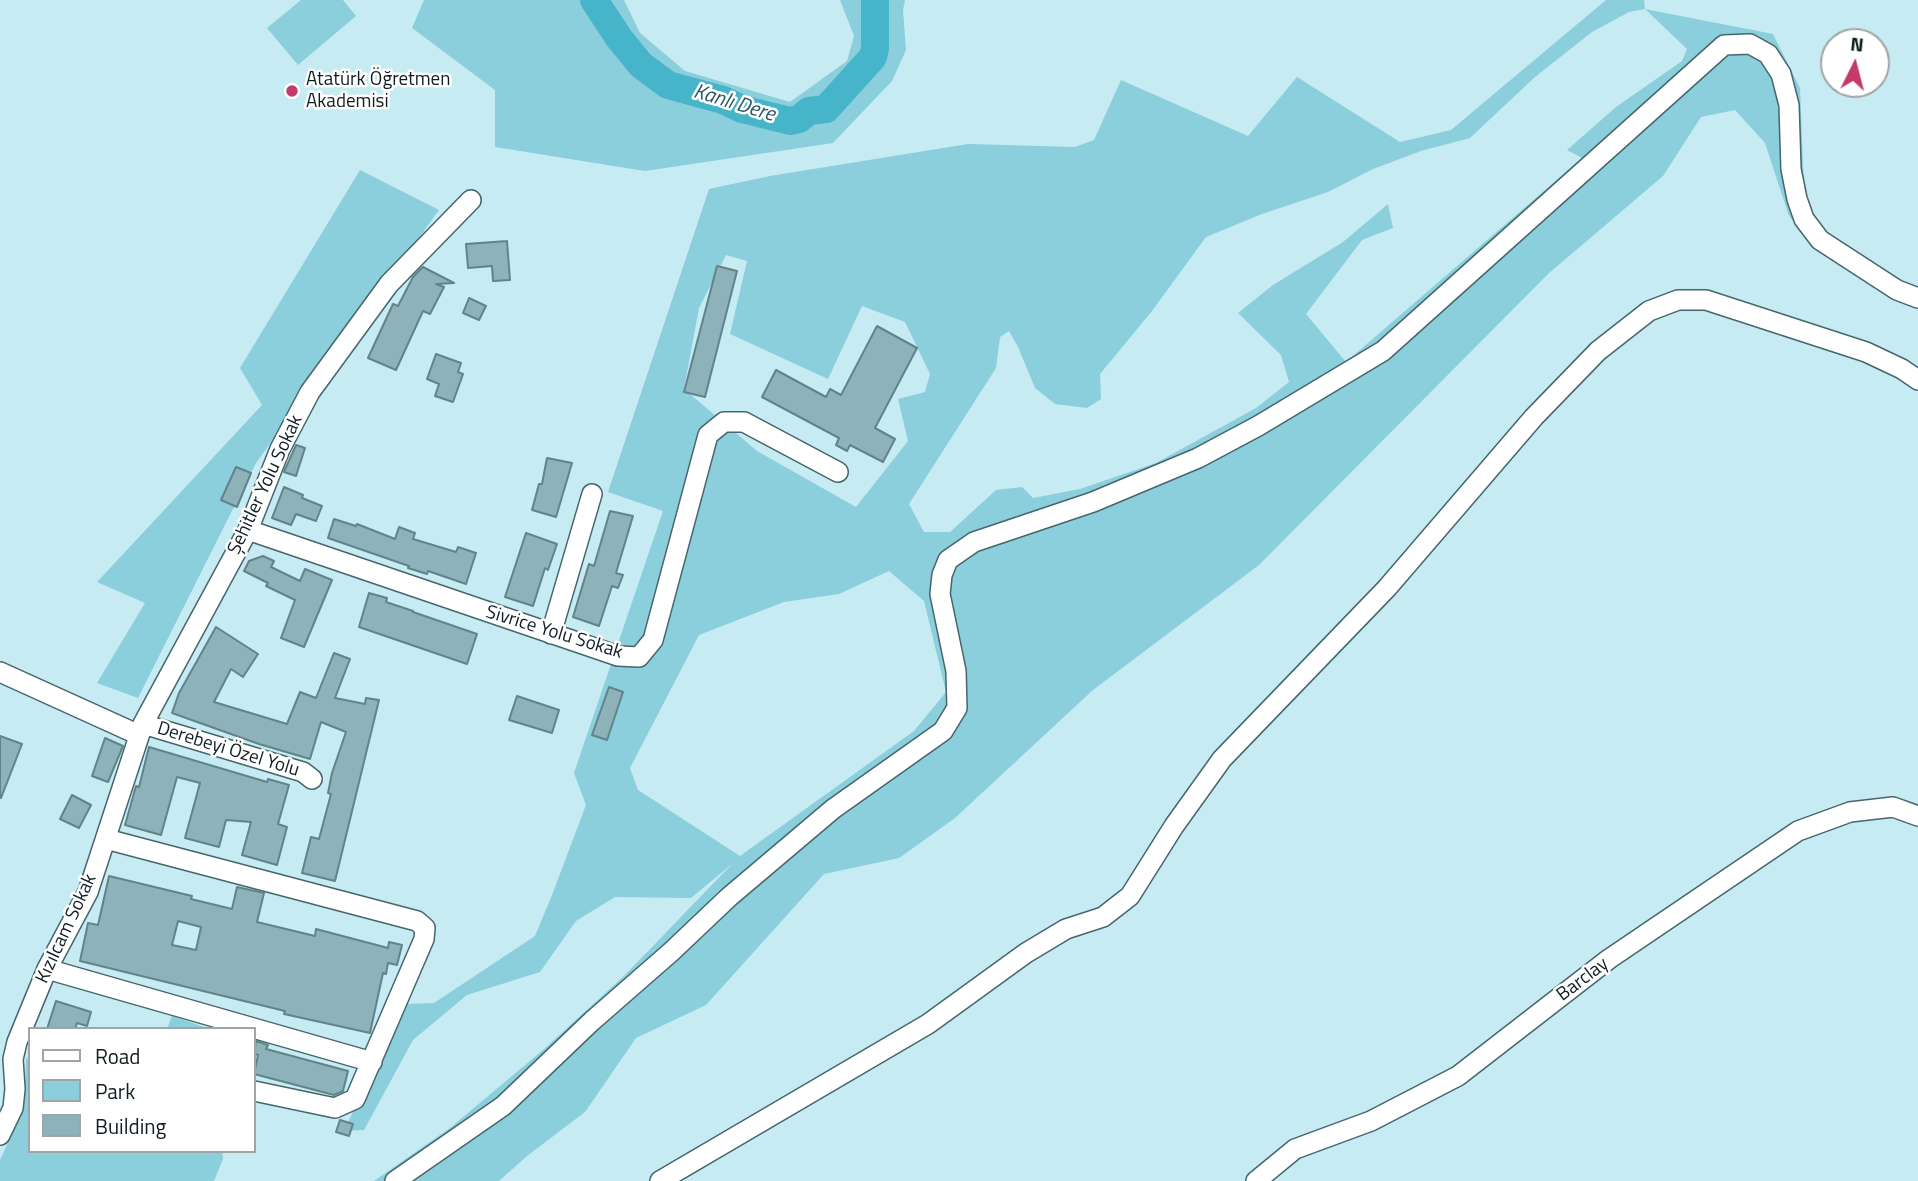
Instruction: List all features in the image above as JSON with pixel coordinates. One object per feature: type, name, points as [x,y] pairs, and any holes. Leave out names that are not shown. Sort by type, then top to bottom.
[{"type":"street","points":[[395,1181],[503,1106],[592,1021],[750,879],[833,809],[943,731],[957,708],[956,671],[940,594],[942,575],[948,560],[974,542],[1093,502],[1198,458],[1258,426],[1383,351],[1724,45],[1750,44],[1768,54],[1781,74],[1789,105],[1791,169],[1797,199],[1804,219],[1820,240],[1897,289],[1918,298]]},
{"type":"street","name":"Şehitler Yolu Sokak","points":[[141,729],[248,530],[280,449],[310,392],[389,284],[471,200]]},
{"type":"street","points":[[660,1181],[928,1024],[1036,947],[1066,929],[1103,917],[1130,896],[1174,826],[1222,758],[1387,588],[1534,417],[1598,351],[1649,311],[1678,300],[1706,300],[1866,352],[1918,380]]},
{"type":"street","name":"Sivrice Yolu Sokak","points":[[248,530],[618,656],[639,657],[653,640],[708,435],[724,422],[744,422],[838,472]]},
{"type":"street","points":[[551,634],[592,494]]},
{"type":"street","name":"Derebeyi Özel Yolu","points":[[0,672],[141,729],[303,772],[312,779]]},
{"type":"street","name":"Kızılcam Sokak","points":[[0,1135],[13,1108],[13,1059],[17,1042],[47,969],[88,892],[141,729]]},
{"type":"street","name":"Barclay","points":[[1256,1181],[1295,1149],[1371,1121],[1458,1076],[1609,959],[1798,831],[1850,812],[1893,807],[1918,816]]},
{"type":"street","points":[[106,839],[417,921],[425,928],[424,939],[355,1099],[335,1108],[256,1091]]},
{"type":"street","points":[[47,969],[250,1027]]},
{"type":"street","points":[[256,1029],[372,1062]]},
{"type":"green space","points":[[301,0],[343,0],[356,16],[298,65],[267,28]]},
{"type":"green space","points":[[424,0],[624,0],[640,33],[685,71],[790,102],[847,61],[854,36],[840,0],[905,0],[903,10],[906,50],[892,81],[833,143],[645,171],[495,147],[495,90],[412,28]]},
{"type":"green space","points":[[1606,0],[1644,0],[1645,9],[1773,34],[1800,88],[1806,237],[1789,216],[1765,143],[1735,110],[1701,117],[1663,176],[1548,274],[1259,565],[1093,690],[955,818],[899,858],[824,874],[706,1005],[636,1038],[585,1112],[499,1181],[374,1181],[450,1128],[543,1050],[625,975],[732,864],[691,898],[615,897],[576,921],[540,972],[467,995],[413,1040],[364,1130],[344,1131],[403,1004],[434,1003],[535,936],[552,895],[586,805],[574,773],[663,511],[608,492],[709,189],[770,176],[968,144],[1075,147],[1094,140],[1121,80],[1248,136],[1297,77],[1400,142],[1451,130]],"holes":[[[1645,9],[1687,49],[1682,61],[1616,107],[1567,150],[1582,158],[1346,362],[1306,314],[1362,240],[1393,228],[1388,204],[1343,242],[1273,285],[1238,313],[1281,355],[1289,382],[1256,408],[1156,463],[1080,489],[1033,498],[1022,487],[996,490],[950,532],[924,532],[909,504],[996,368],[1000,337],[1009,331],[1035,388],[1055,404],[1087,408],[1101,399],[1100,374],[1152,311],[1206,237],[1262,214],[1328,192],[1373,169],[1421,151],[1470,138],[1535,77],[1592,32],[1629,12]],[[726,255],[747,261],[730,334],[828,379],[862,306],[905,322],[930,374],[925,392],[898,399],[908,441],[856,507],[757,451],[684,389],[699,308]],[[889,571],[924,601],[946,692],[914,731],[740,856],[638,790],[630,768],[699,635],[784,602],[839,594]]]},
{"type":"green space","points":[[360,170],[439,210],[256,463],[138,698],[97,683],[145,603],[97,582],[262,405],[240,368]]},
{"type":"green space","points":[[172,1016],[204,1027],[168,1027]]},
{"type":"green space","points":[[26,1058],[28,1153],[222,1153],[223,1159],[214,1181],[0,1181],[0,1160],[24,1109]]},
{"type":"building","points":[[507,241],[510,280],[493,281],[492,266],[468,268],[466,244]]},
{"type":"building","points":[[717,266],[737,271],[705,397],[684,392]]},
{"type":"building","points":[[423,267],[454,283],[436,284],[444,287],[430,314],[423,311],[396,370],[368,358],[393,304],[398,306],[413,277]]},
{"type":"building","points":[[469,298],[486,306],[479,320],[463,313]]},
{"type":"building","points":[[877,326],[917,348],[875,428],[895,439],[883,462],[850,445],[847,451],[836,445],[839,438],[762,397],[776,370],[826,397],[830,389],[841,395]]},
{"type":"building","points":[[436,354],[461,363],[458,372],[463,374],[453,402],[435,396],[439,384],[427,379]]},
{"type":"building","points":[[296,445],[305,448],[296,476],[284,472]]},
{"type":"building","points":[[547,458],[572,463],[556,517],[532,510],[539,484],[542,484]]},
{"type":"building","points":[[236,467],[251,473],[237,507],[221,500]]},
{"type":"building","points":[[284,487],[322,506],[316,521],[296,514],[291,525],[272,518]]},
{"type":"building","points":[[610,511],[633,516],[616,573],[623,575],[618,588],[612,586],[599,626],[573,617],[589,564],[594,566]]},
{"type":"building","points":[[334,519],[356,526],[357,524],[395,539],[399,527],[415,533],[413,539],[456,552],[458,547],[476,553],[466,584],[428,571],[427,574],[408,568],[409,566],[328,538]]},
{"type":"building","points":[[526,533],[557,544],[548,570],[545,568],[533,606],[505,597]]},
{"type":"building","points":[[263,556],[274,561],[271,567],[300,581],[305,569],[332,580],[304,647],[281,638],[295,600],[266,586],[268,583],[244,571],[249,561]]},
{"type":"building","points":[[369,593],[387,598],[386,602],[477,634],[467,664],[359,627]]},
{"type":"building","points":[[216,627],[258,654],[243,677],[231,669],[214,702],[287,724],[300,692],[316,698],[334,653],[350,659],[335,698],[365,704],[366,698],[379,700],[335,881],[302,873],[311,837],[319,839],[331,794],[328,793],[332,773],[346,732],[321,722],[310,759],[172,713],[179,693]]},
{"type":"building","points":[[609,687],[623,692],[607,740],[592,735]]},
{"type":"building","points":[[517,696],[559,710],[552,733],[509,720]]},
{"type":"building","points":[[0,736],[22,744],[1,798],[0,798]]},
{"type":"building","points":[[105,738],[123,746],[108,782],[92,776]]},
{"type":"building","points":[[149,747],[267,782],[268,779],[289,785],[278,824],[287,827],[277,865],[242,855],[251,822],[226,820],[219,847],[185,838],[200,783],[177,777],[161,835],[125,825],[136,786],[139,787]]},
{"type":"building","points":[[72,795],[91,805],[79,828],[60,819]]},
{"type":"building","points":[[109,876],[192,896],[191,899],[232,909],[237,887],[264,893],[257,922],[315,936],[316,929],[388,948],[389,942],[402,945],[397,965],[388,963],[386,974],[383,973],[370,1033],[284,1014],[285,1011],[80,961],[88,923],[98,925]],"holes":[[[178,921],[201,927],[196,950],[172,945]]]},
{"type":"building","points":[[56,1001],[91,1012],[87,1026],[77,1023],[76,1027],[48,1027]]},
{"type":"building","points":[[256,1041],[268,1045],[266,1049],[348,1071],[343,1091],[334,1095],[256,1075]]},
{"type":"building","points":[[340,1120],[353,1124],[349,1136],[336,1132]]},
{"type":"waterway","name":"Kanlı Dere","points":[[594,0],[641,65],[668,85],[790,121],[799,119],[809,111],[826,109],[873,57],[875,0]]},
{"type":"place","name":"Atatürk Öğretmen Akademisi","points":[[292,91]]}]
